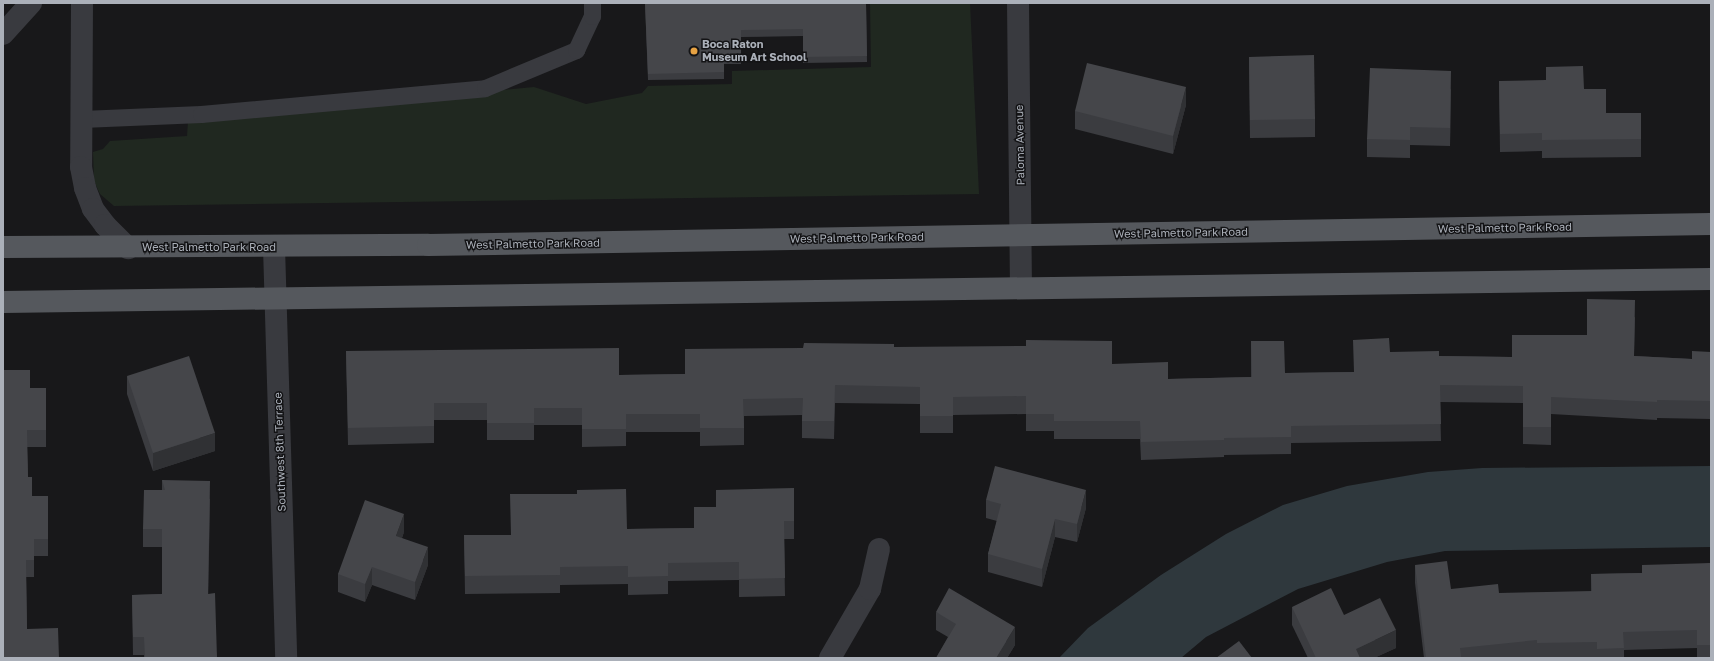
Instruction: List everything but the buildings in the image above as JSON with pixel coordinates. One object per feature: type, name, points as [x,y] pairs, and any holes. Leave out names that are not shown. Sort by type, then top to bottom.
[{"type":"main road","name":"West Palmetto Park Road","points":[[3,247],[274,247],[1711,224]]},
{"type":"main road","points":[[3,302],[276,300],[1711,279]]},
{"type":"street","points":[[3,34],[31,3]]},
{"type":"street","points":[[82,3],[81,166],[85,188],[93,209],[128,248]]},
{"type":"street","name":"Paloma Avenue","points":[[1018,3],[1021,288]]},
{"type":"street","name":"Southwest 8th Terrace","points":[[274,247],[286,658]]},
{"type":"street","points":[[830,658],[870,589],[879,549]]},
{"type":"lane","points":[[82,119],[202,114],[485,88],[576,50],[592,16],[592,3]]},
{"type":"shaded area","points":[[870,3],[970,3],[979,194],[114,206],[100,194],[94,181],[93,152],[103,149],[110,141],[187,136],[188,121],[534,87],[586,104],[642,93],[648,86],[732,84],[732,71],[871,67]]},
{"type":"shaded area","points":[[1711,466],[1711,547],[1445,551],[1387,562],[1298,589],[1206,637],[1181,658],[1059,658],[1088,628],[1161,575],[1226,534],[1283,505],[1347,486],[1428,472],[1482,468]]},
{"type":"place","name":"Boca Raton Museum Art School","points":[[694,51]]}]
